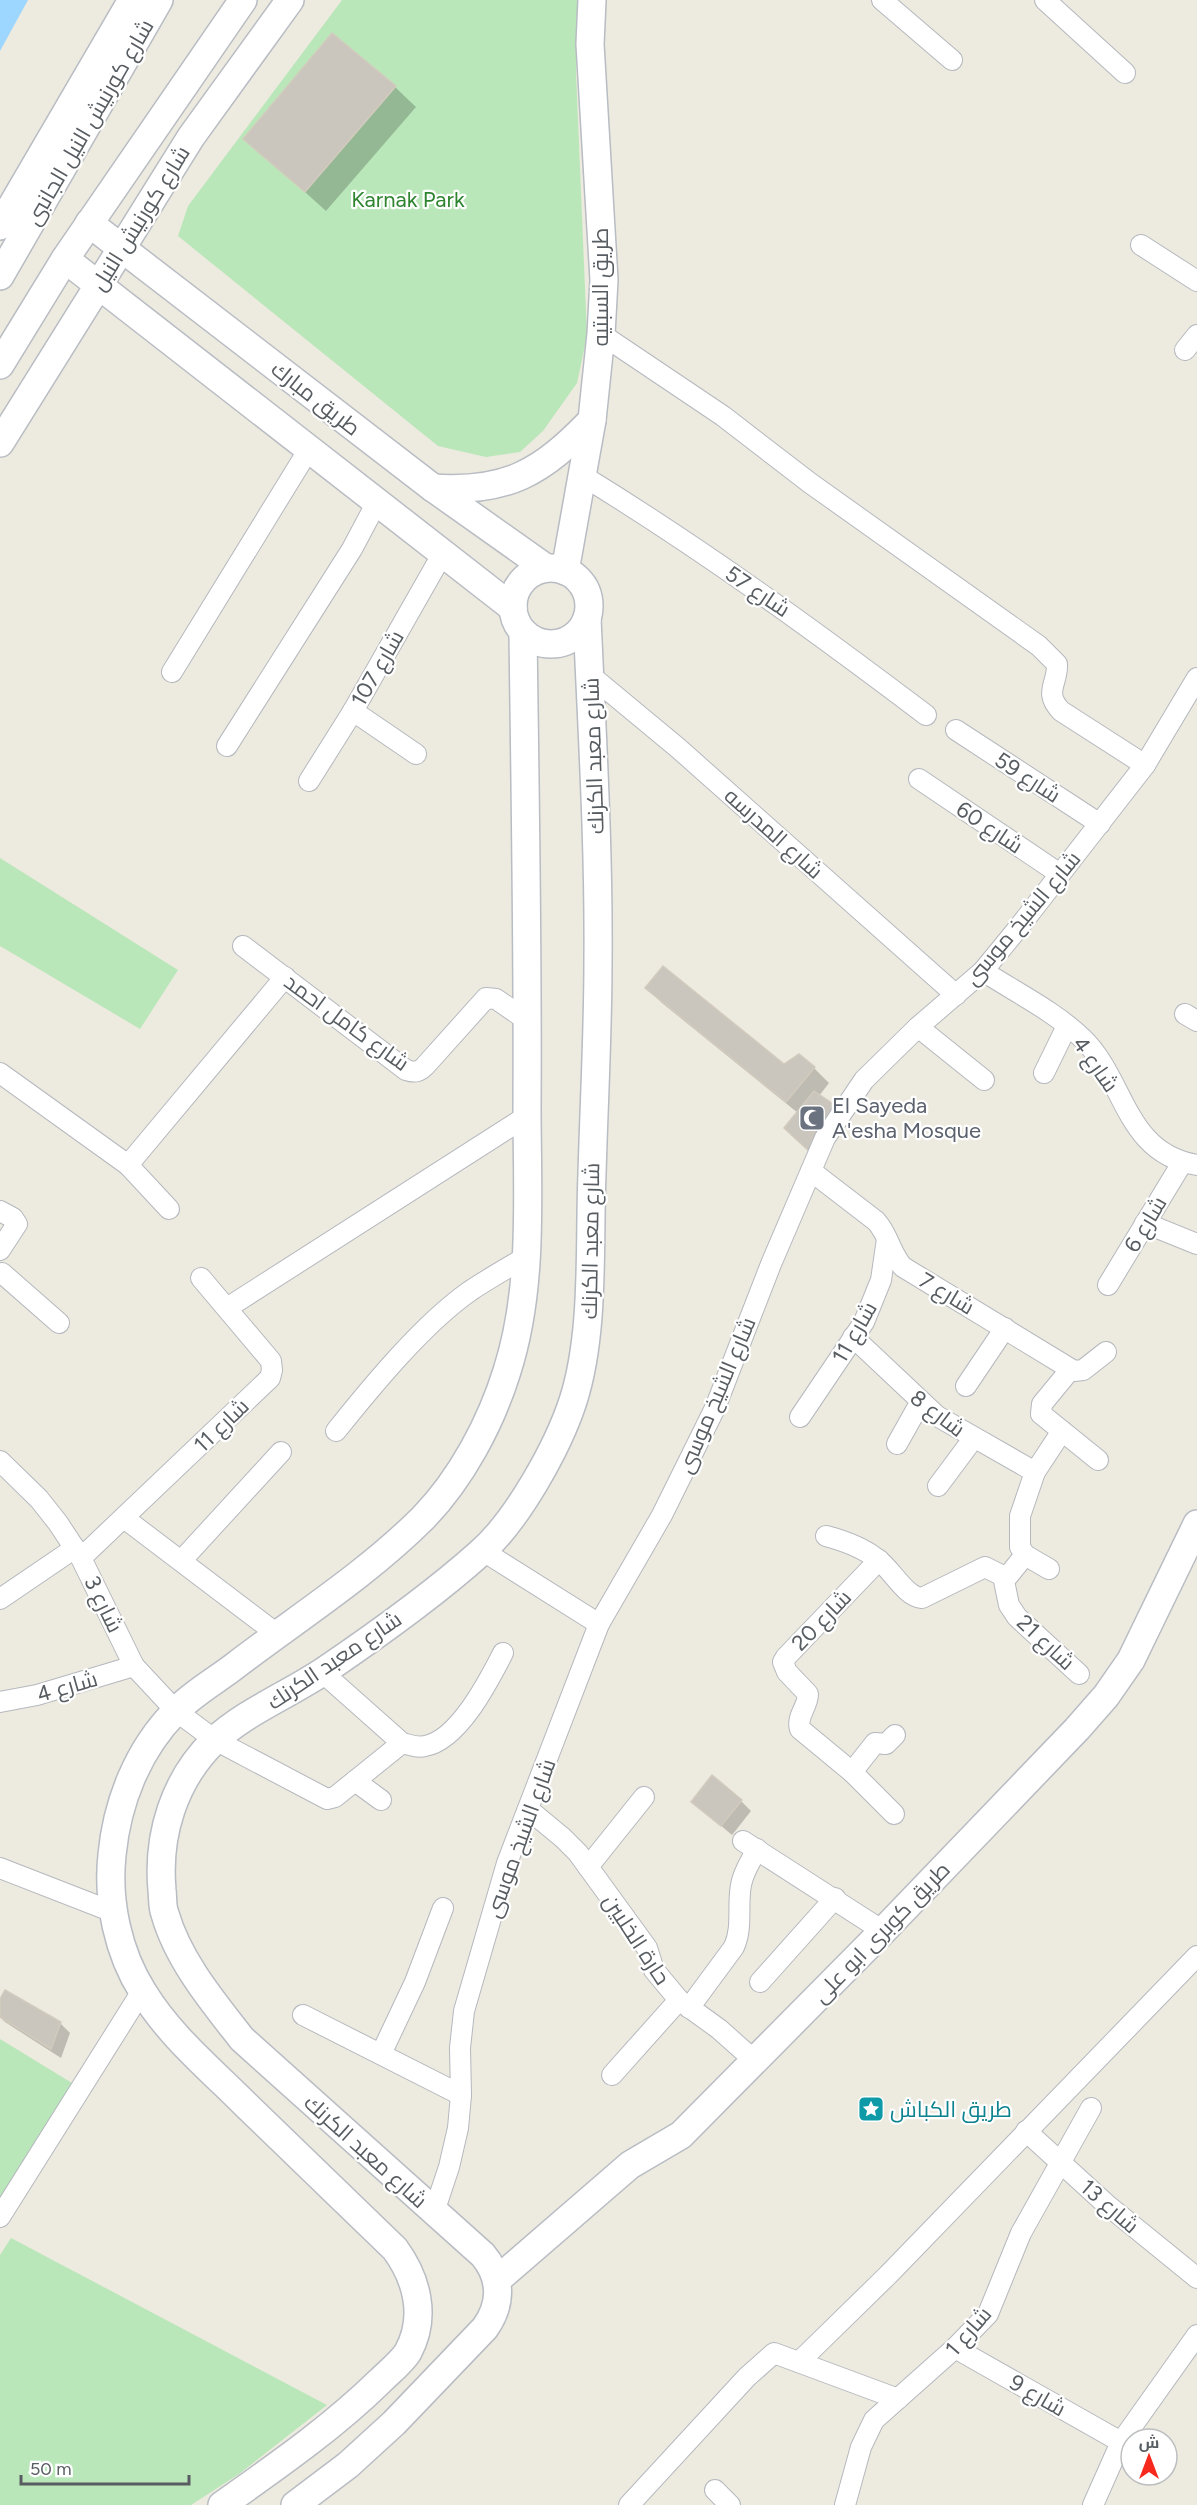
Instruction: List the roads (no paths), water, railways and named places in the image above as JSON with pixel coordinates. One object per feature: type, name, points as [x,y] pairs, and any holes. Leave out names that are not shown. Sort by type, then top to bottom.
[{"type":"street","name":"شارع كورنيش النيل الجانبى","points":[[0,226],[132,0]]},
{"type":"street","name":"شارع كورنيش النيل الجانبى","points":[[0,276],[159,0]]},
{"type":"street","name":"شارع كورنيش النيل","points":[[0,365],[65,259],[243,0]]},
{"type":"street","name":"شارع كورنيش النيل","points":[[0,443],[191,137],[290,0]]},
{"type":"street","name":"طريق السبتيه","points":[[556,569],[583,476],[592,420],[601,334],[604,280],[590,44],[592,0]]},
{"type":"street","points":[[882,0],[952,60]]},
{"type":"street","points":[[1045,0],[1125,73]]},
{"type":"street","name":"طريق مبارك","points":[[89,223],[433,488],[556,569]]},
{"type":"street","points":[[1141,244],[1197,280]]},
{"type":"street","name":"طريق مبارك","points":[[65,259],[443,553],[518,620]]},
{"type":"street","points":[[601,334],[723,416],[810,483],[1039,646],[1057,664],[1051,694],[1055,705],[1145,765]]},
{"type":"street","points":[[433,488],[463,490],[493,486],[521,477],[547,462],[592,420]]},
{"type":"street","points":[[172,672],[309,449]]},
{"type":"street","name":"شارع 57","points":[[583,476],[658,523],[792,614],[926,715]]},
{"type":"street","points":[[227,746],[352,549],[377,502]]},
{"type":"street","name":"شارع 107","points":[[309,781],[353,711],[443,553]]},
{"type":"street","points":[[222,2505],[297,2452],[351,2409],[408,2353],[417,2323],[418,2307],[414,2284],[405,2262],[395,2249],[174,2033],[142,1991],[126,1957],[113,1911],[110,1870],[114,1829],[126,1790],[144,1752],[176,1711],[388,1550],[427,1514],[459,1473],[484,1427],[507,1372],[521,1314],[526,1257],[528,1021],[518,620],[515,594],[522,582],[533,573],[556,569],[578,579],[586,590],[589,604],[587,618],[579,632],[566,641],[551,644],[536,641],[518,620]]},
{"type":"street","name":"شارع معبد الكرنك","points":[[497,2280],[483,2255],[242,2039],[209,1997],[184,1958],[164,1913],[160,1872],[164,1831],[171,1806],[182,1781],[197,1760],[215,1740],[230,1728],[322,1672],[419,1602],[483,1551],[509,1521],[545,1464],[573,1401],[588,1333],[598,961],[587,618]]},
{"type":"street","name":"شارع المدرسه","points":[[590,675],[678,748],[956,995]]},
{"type":"street","name":"شارع الشيخ موسى","points":[[434,2212],[449,2167],[458,2128],[461,2095],[460,2048],[464,2011],[507,1863],[599,1624],[662,1515],[716,1408],[771,1264],[825,1138],[864,1080],[918,1027],[983,971],[1145,765],[1197,678]]},
{"type":"street","points":[[353,711],[416,754]]},
{"type":"street","name":"شارع 59","points":[[956,730],[1100,824]]},
{"type":"street","name":"شارع 60","points":[[919,779],[1060,874]]},
{"type":"street","name":"شارع كامل احمد","points":[[243,945],[406,1070],[413,1073],[425,1066],[486,998],[496,999],[528,1021]]},
{"type":"street","name":"شارع 4","points":[[983,971],[1083,1039],[1095,1054],[1139,1128],[1151,1143],[1166,1156],[1190,1164]]},
{"type":"street","points":[[128,1165],[285,977]]},
{"type":"street","points":[[1044,1073],[1067,1026]]},
{"type":"street","points":[[918,1027],[984,1080]]},
{"type":"street","points":[[0,1073],[128,1165],[169,1209]]},
{"type":"street","points":[[227,1308],[527,1116]]},
{"type":"street","name":"شارع 6","points":[[1108,1285],[1145,1223],[1190,1164]]},
{"type":"street","name":"شارع 7","points":[[811,1170],[876,1221],[887,1238],[896,1259],[903,1267],[1070,1370]]},
{"type":"street","points":[[0,1211],[13,1218],[17,1224],[0,1250]]},
{"type":"street","points":[[1145,1223],[1197,1244]]},
{"type":"street","name":"شارع 11","points":[[800,1417],[864,1322],[881,1280],[887,1238]]},
{"type":"street","points":[[336,1431],[362,1399],[426,1330],[469,1292],[526,1257]]},
{"type":"street","points":[[1,1269],[59,1323]]},
{"type":"street","name":"شارع 11","points":[[78,1553],[124,1518],[270,1378],[271,1361],[201,1278]]},
{"type":"street","points":[[966,1386],[1005,1328]]},
{"type":"street","name":"شارع 8","points":[[853,1337],[920,1403],[937,1416],[1035,1472]]},
{"type":"street","points":[[1098,1460],[1045,1418],[1040,1408],[1070,1370],[1083,1370],[1106,1352]]},
{"type":"street","points":[[897,1444],[920,1403]]},
{"type":"street","points":[[1049,1569],[1025,1555],[1020,1547],[1018,1538],[1020,1516],[1028,1486],[1062,1431]]},
{"type":"street","points":[[938,1486],[973,1438]]},
{"type":"street","points":[[181,1561],[281,1452]]},
{"type":"street","name":"شارع 3","points":[[0,1461],[39,1498],[78,1553],[134,1666],[176,1711],[215,1740],[327,1799],[335,1797],[355,1781]]},
{"type":"street","points":[[124,1518],[277,1634]]},
{"type":"street","name":"طريق كوبرى ابو على","points":[[497,2280],[630,2165],[681,2135],[883,1931],[1106,1696],[1131,1660],[1197,1524]]},
{"type":"street","points":[[826,1536],[845,1541],[879,1560],[912,1595],[922,1598],[985,1567],[1003,1576],[1011,1574],[1025,1555]]},
{"type":"street","points":[[483,1551],[599,1624]]},
{"type":"street","points":[[0,1599],[78,1553]]},
{"type":"street","name":"شارع 20","points":[[879,1560],[783,1662],[787,1672],[808,1694],[807,1703],[799,1719],[800,1729],[852,1772],[894,1814]]},
{"type":"street","name":"شارع 21","points":[[1003,1576],[1009,1605],[1017,1617],[1079,1674]]},
{"type":"street","points":[[322,1672],[402,1743],[414,1747],[426,1746],[437,1742],[447,1734],[475,1703],[503,1653]]},
{"type":"street","name":"شارع 4","points":[[0,1702],[36,1695],[134,1666]]},
{"type":"street","points":[[852,1772],[875,1743],[886,1744],[895,1736]]},
{"type":"street","points":[[381,1800],[355,1781],[402,1743]]},
{"type":"street","points":[[588,1867],[644,1797]]},
{"type":"street","name":"حارة الخلبين","points":[[528,1809],[563,1838],[588,1867],[647,1948],[654,1970],[684,2004],[719,2029],[755,2061]]},
{"type":"street","points":[[612,2075],[684,2004],[734,1947],[738,1937],[740,1887],[750,1845],[883,1931]]},
{"type":"street","points":[[0,1868],[113,1911]]},
{"type":"street","points":[[760,1982],[835,1898]]},
{"type":"street","points":[[381,2054],[415,1982],[443,1908]]},
{"type":"street","points":[[799,2362],[888,2275],[1197,1956]]},
{"type":"street","points":[[0,2217],[142,1991]]},
{"type":"street","points":[[303,2015],[461,2095]]},
{"type":"street","points":[[251,2109],[282,2075]]},
{"type":"street","name":"شارع 1","points":[[845,2505],[867,2433],[874,2420],[955,2348],[988,2314],[1021,2233],[1091,2108]]},
{"type":"street","name":"شارع 13","points":[[1026,2131],[1106,2204],[1197,2278]]},
{"type":"street","points":[[295,2505],[348,2465],[394,2423],[485,2328],[498,2300],[497,2280]]},
{"type":"street","points":[[1132,2427],[1197,2335]]},
{"type":"street","name":"شارع 9","points":[[955,2348],[1119,2441]]},
{"type":"street","points":[[629,2505],[747,2378],[774,2353],[898,2399]]},
{"type":"street","points":[[1093,2505],[1119,2446]]},
{"type":"street","points":[[715,2490],[730,2505]]},
{"type":"water","points":[[0,0],[28,0],[0,51]]},
{"type":"place","name":"El Sayeda A'esha Mosque","points":[[812,1118]]},
{"type":"place","name":"طريق الكباش","points":[[871,2109]]},
{"type":"park label","name":"Karnak Park","points":[[408,199]]}]
